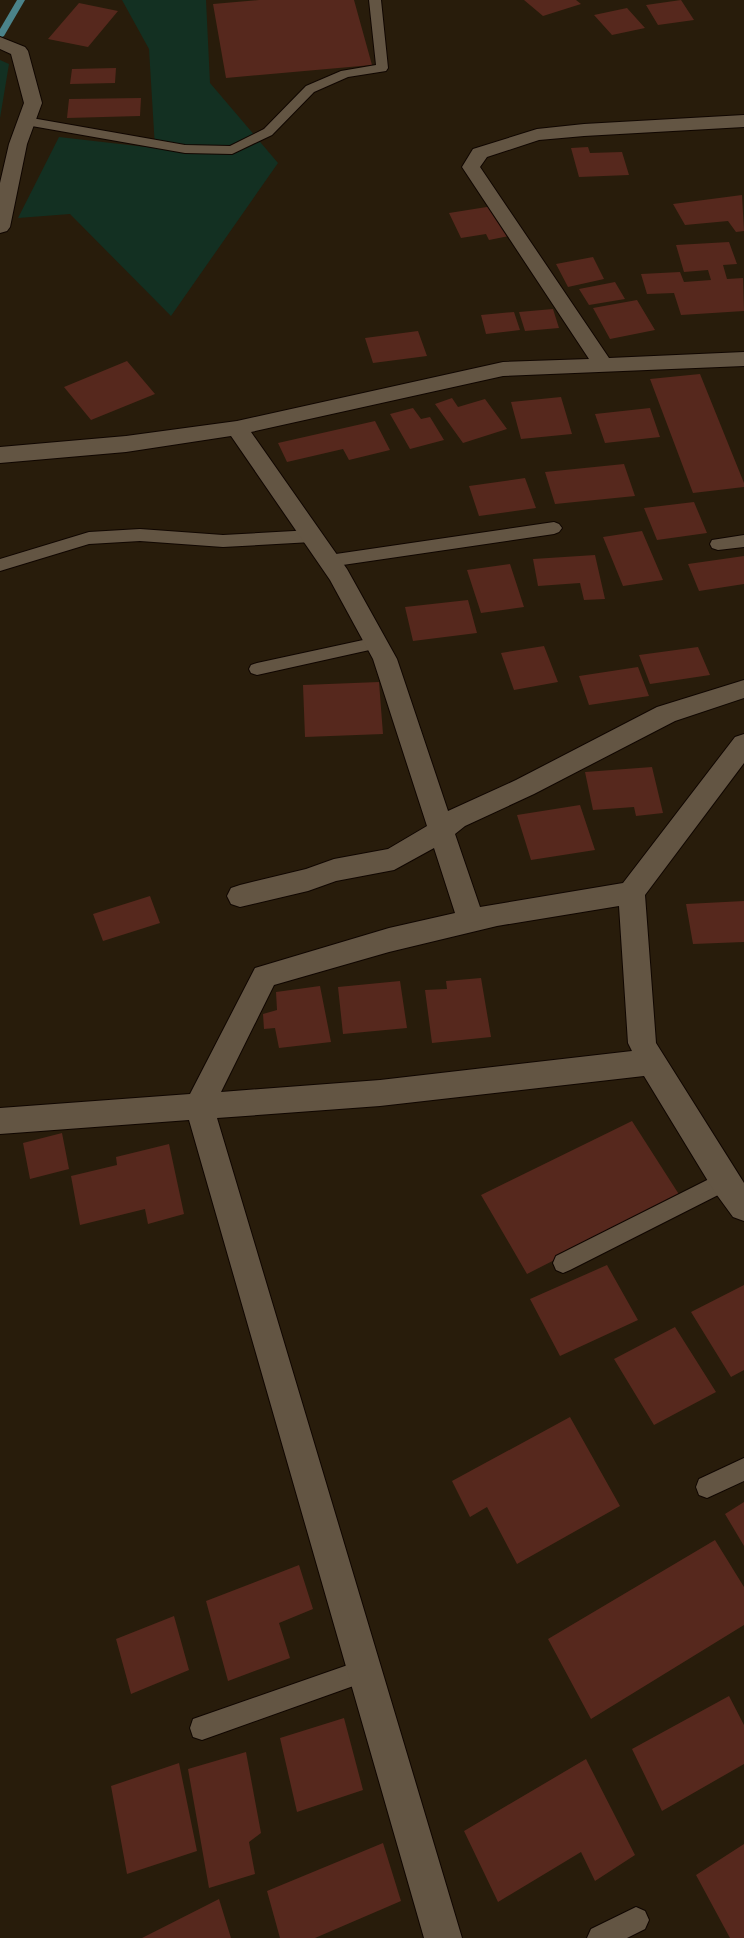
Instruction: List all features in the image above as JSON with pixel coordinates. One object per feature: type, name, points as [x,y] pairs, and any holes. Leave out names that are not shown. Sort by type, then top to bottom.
[{"type":"street","points":[[0,42],[19,51],[33,103],[18,144],[0,227]]},
{"type":"street","points":[[603,364],[471,167],[480,153],[537,135],[584,130],[744,121]]},
{"type":"street","points":[[0,455],[126,444],[237,428],[503,368],[744,359]]},
{"type":"street","points":[[237,428],[330,561],[385,659],[471,921]]},
{"type":"street","points":[[240,896],[308,880],[334,870],[394,859],[442,830],[456,819],[525,787],[666,714],[744,689]]},
{"type":"street","points":[[737,1190],[651,1062],[642,1043],[631,893],[744,744]]},
{"type":"street","points":[[443,1938],[199,1105],[265,976],[389,940],[471,921],[631,893]]},
{"type":"street","points":[[0,1121],[380,1093],[651,1062]]},
{"type":"lane","points":[[26,121],[185,149],[232,150],[268,132],[310,89],[345,74],[382,68],[374,0]]},
{"type":"lane","points":[[330,561],[554,528]]},
{"type":"lane","points":[[0,564],[89,538],[140,535],[224,541],[312,536]]},
{"type":"lane","points":[[718,544],[744,542]]},
{"type":"lane","points":[[257,669],[377,643]]},
{"type":"lane","points":[[563,1263],[737,1190]]},
{"type":"lane","points":[[707,1487],[744,1469]]},
{"type":"lane","points":[[202,1728],[365,1671]]},
{"type":"lane","points":[[600,1938],[636,1920]]},
{"type":"green space","points":[[122,0],[206,0],[210,83],[278,163],[171,316],[70,214],[18,218],[59,137],[155,148],[149,49]]},
{"type":"green space","points":[[0,60],[9,64],[0,118]]},
{"type":"building","points":[[259,0],[354,0],[372,65],[226,78],[213,4]]},
{"type":"building","points":[[524,0],[576,0],[581,4],[543,16]]},
{"type":"building","points":[[681,0],[694,20],[658,25],[646,5]]},
{"type":"building","points":[[79,3],[118,11],[88,47],[48,39]]},
{"type":"building","points":[[627,8],[645,28],[612,35],[594,15]]},
{"type":"building","points":[[116,68],[115,83],[70,84],[72,69]]},
{"type":"building","points":[[141,98],[140,116],[67,118],[69,99]]},
{"type":"building","points":[[588,147],[590,153],[622,152],[629,175],[579,177],[571,148]]},
{"type":"building","points":[[742,195],[744,231],[736,232],[728,221],[685,225],[673,204]]},
{"type":"building","points":[[493,206],[509,236],[489,240],[486,234],[461,238],[449,213]]},
{"type":"building","points":[[729,242],[737,264],[723,265],[727,279],[743,278],[744,311],[681,315],[674,293],[647,294],[641,274],[680,272],[684,282],[711,280],[708,270],[684,272],[676,245]]},
{"type":"building","points":[[593,257],[604,279],[568,287],[556,264]]},
{"type":"building","points":[[615,282],[625,299],[589,305],[579,289]]},
{"type":"building","points":[[637,300],[655,330],[610,339],[593,308]]},
{"type":"building","points":[[553,309],[559,328],[525,331],[519,312]]},
{"type":"building","points":[[514,312],[520,330],[486,334],[481,315]]},
{"type":"building","points":[[418,331],[427,356],[373,363],[365,338]]},
{"type":"building","points":[[127,361],[155,394],[91,420],[64,387]]},
{"type":"building","points":[[700,374],[744,487],[693,493],[650,379]]},
{"type":"building","points":[[561,397],[572,434],[521,439],[511,402]]},
{"type":"building","points":[[452,398],[458,407],[485,399],[507,429],[463,443],[435,404]]},
{"type":"building","points":[[413,408],[421,419],[430,417],[444,440],[410,449],[390,414]]},
{"type":"building","points":[[650,408],[660,437],[605,443],[595,414]]},
{"type":"building","points":[[375,421],[390,450],[349,460],[343,449],[287,462],[278,443]]},
{"type":"building","points":[[624,464],[635,496],[555,504],[545,472]]},
{"type":"building","points":[[525,478],[536,508],[479,516],[469,486]]},
{"type":"building","points":[[694,502],[707,533],[657,540],[644,508]]},
{"type":"building","points":[[642,531],[663,580],[623,586],[603,537]]},
{"type":"building","points":[[595,555],[605,599],[584,600],[580,583],[538,586],[533,559]]},
{"type":"building","points":[[744,556],[744,584],[699,591],[688,564]]},
{"type":"building","points":[[510,564],[524,607],[481,613],[467,570]]},
{"type":"building","points":[[468,600],[477,633],[413,641],[405,607]]},
{"type":"building","points":[[544,646],[558,682],[514,690],[501,653]]},
{"type":"building","points":[[698,647],[710,675],[650,684],[639,655]]},
{"type":"building","points":[[638,667],[649,696],[589,705],[579,676]]},
{"type":"building","points":[[379,682],[383,734],[305,737],[303,685]]},
{"type":"building","points":[[652,767],[663,813],[636,816],[634,807],[593,810],[585,772]]},
{"type":"building","points":[[580,805],[595,850],[531,860],[517,815]]},
{"type":"building","points":[[150,896],[160,923],[103,941],[93,914]]},
{"type":"building","points":[[744,901],[744,942],[693,944],[686,904]]},
{"type":"building","points":[[481,978],[491,1037],[432,1043],[425,990],[447,989],[446,981]]},
{"type":"building","points":[[400,981],[407,1028],[343,1034],[338,987]]},
{"type":"building","points":[[320,986],[331,1042],[279,1048],[275,1028],[264,1029],[263,1014],[277,1010],[276,992]]},
{"type":"building","points":[[632,1121],[680,1196],[527,1274],[481,1195]]},
{"type":"building","points":[[62,1133],[69,1169],[30,1179],[23,1143]]},
{"type":"building","points":[[169,1144],[184,1214],[148,1224],[145,1209],[80,1225],[71,1176],[117,1165],[116,1157]]},
{"type":"building","points":[[607,1265],[638,1320],[560,1356],[530,1299]]},
{"type":"building","points":[[744,1285],[744,1370],[731,1377],[691,1312]]},
{"type":"building","points":[[675,1327],[716,1392],[654,1425],[614,1359]]},
{"type":"building","points":[[570,1417],[620,1506],[517,1564],[487,1507],[470,1517],[452,1481]]},
{"type":"building","points":[[744,1502],[744,1546],[725,1514]]},
{"type":"building","points":[[715,1540],[744,1587],[744,1625],[591,1719],[548,1639]]},
{"type":"building","points":[[299,1565],[313,1609],[279,1623],[290,1658],[228,1681],[206,1601]]},
{"type":"building","points":[[174,1616],[189,1670],[131,1694],[116,1639]]},
{"type":"building","points":[[729,1696],[744,1725],[744,1764],[662,1811],[632,1749]]},
{"type":"building","points":[[344,1718],[363,1790],[297,1812],[280,1738]]},
{"type":"building","points":[[246,1752],[261,1833],[249,1842],[255,1874],[209,1888],[188,1769]]},
{"type":"building","points":[[586,1759],[635,1855],[595,1881],[581,1852],[498,1902],[464,1831]]},
{"type":"building","points":[[179,1763],[197,1851],[127,1874],[111,1786]]},
{"type":"building","points":[[383,1843],[401,1901],[315,1938],[280,1938],[267,1891]]},
{"type":"building","points":[[744,1844],[744,1938],[730,1938],[696,1875]]},
{"type":"building","points":[[219,1899],[231,1938],[142,1938]]},
{"type":"waterway","points":[[0,36],[21,0]]}]
